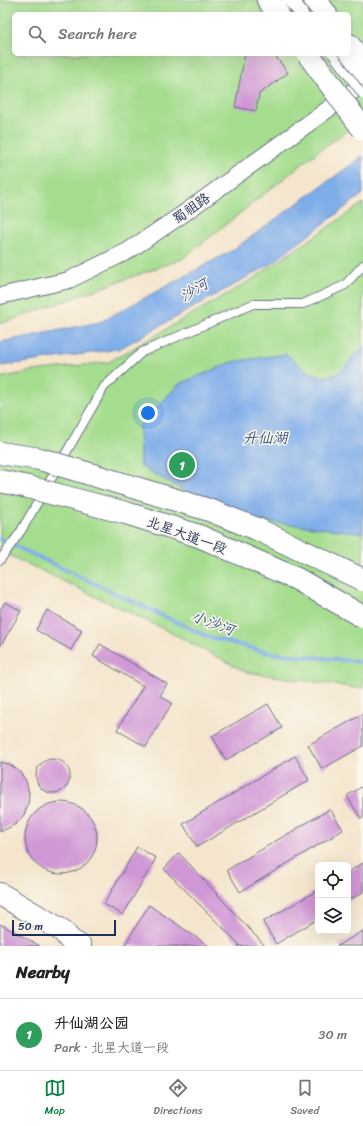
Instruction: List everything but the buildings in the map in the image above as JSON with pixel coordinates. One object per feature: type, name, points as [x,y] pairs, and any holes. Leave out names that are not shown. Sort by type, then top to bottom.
[{"type":"main road","points":[[268,0],[277,12]]},
{"type":"main road","points":[[278,0],[287,12]]},
{"type":"main road","points":[[304,0],[313,12]]},
{"type":"main road","points":[[315,0],[324,12]]},
{"type":"main road","points":[[351,48],[363,63]]},
{"type":"main road","points":[[310,56],[360,101]]},
{"type":"main road","points":[[320,56],[360,101]]},
{"type":"main road","points":[[345,56],[360,101]]},
{"type":"main road","name":"北星大道一段","points":[[0,453],[40,459],[209,510],[257,529],[363,580]]},
{"type":"main road","name":"北星大道一段","points":[[0,481],[126,513],[199,536],[297,579],[363,617]]},
{"type":"main road","points":[[0,894],[63,931],[70,940],[80,946]]},
{"type":"street","name":"蜀祖路","points":[[0,296],[69,280],[128,251],[183,214],[360,101]]},
{"type":"lane","points":[[286,0],[297,12]]},
{"type":"lane","points":[[296,0],[303,12]]},
{"type":"lane","points":[[333,56],[360,101]]},
{"type":"lane","points":[[0,560],[21,531],[104,387],[142,352],[253,304],[303,304],[345,286],[363,265]]},
{"type":"green space","points":[[0,0],[363,0],[363,120],[321,149],[182,259],[0,324]]},
{"type":"green space","points":[[363,203],[363,689],[246,672],[170,632],[0,551],[0,378],[33,371],[109,362],[253,279]]},
{"type":"water","name":"沙河","points":[[363,156],[363,194],[271,264],[119,349],[0,366],[0,342],[100,322],[233,250]]},
{"type":"water","name":"升仙湖","points":[[363,348],[363,533],[254,520],[201,500],[140,466],[139,426],[179,384],[232,362],[286,354],[307,370],[315,374],[330,376],[338,373],[360,349]]},
{"type":"waterway","name":"小沙河","points":[[0,539],[206,636],[270,653],[363,662]]},
{"type":"place","name":"升仙湖公园","points":[[182,465]]}]
